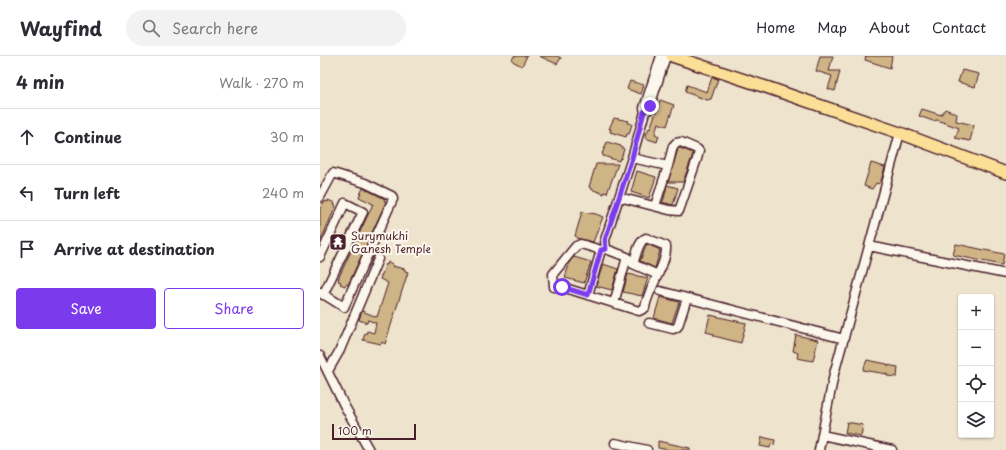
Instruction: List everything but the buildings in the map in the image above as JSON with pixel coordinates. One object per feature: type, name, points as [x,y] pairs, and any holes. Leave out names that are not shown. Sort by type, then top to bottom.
[{"type":"main road","points":[[672,56],[900,133],[1006,173]]},
{"type":"street","points":[[588,295],[632,158],[644,108],[661,56]]},
{"type":"street","points":[[644,112],[648,109],[666,56]]},
{"type":"street","points":[[819,450],[834,374],[900,133]]},
{"type":"street","points":[[619,198],[676,212],[679,211],[697,159],[699,152],[698,149],[681,142],[676,143],[673,146],[655,206]]},
{"type":"street","points":[[632,158],[668,166]]},
{"type":"street","points":[[320,197],[333,173],[365,183],[392,196],[393,199],[344,307],[322,293],[363,212],[345,203],[320,257]]},
{"type":"street","points":[[633,264],[641,242],[644,239],[646,238],[665,244],[667,248],[658,275],[646,300],[645,308],[639,311],[562,287],[554,286],[553,274],[578,245],[581,244],[627,257],[633,264],[658,275]]},
{"type":"street","points":[[869,246],[1006,274]]},
{"type":"street","points":[[614,303],[627,257]]},
{"type":"street","points":[[328,371],[340,350],[378,259]]},
{"type":"street","points":[[660,291],[844,339]]},
{"type":"street","points":[[649,323],[673,329],[676,328],[687,298]]},
{"type":"street","points":[[320,356],[344,405],[369,450]]},
{"type":"street","points":[[822,435],[870,448],[892,450]]},
{"type":"street","points":[[615,443],[647,450]]},
{"type":"place","name":"Surymukhi Ganesh Temple","points":[[338,242]]},
{"type":"route","points":[[562,287],[588,295],[601,250],[606,249],[605,240],[632,158],[644,112],[650,106]]}]
